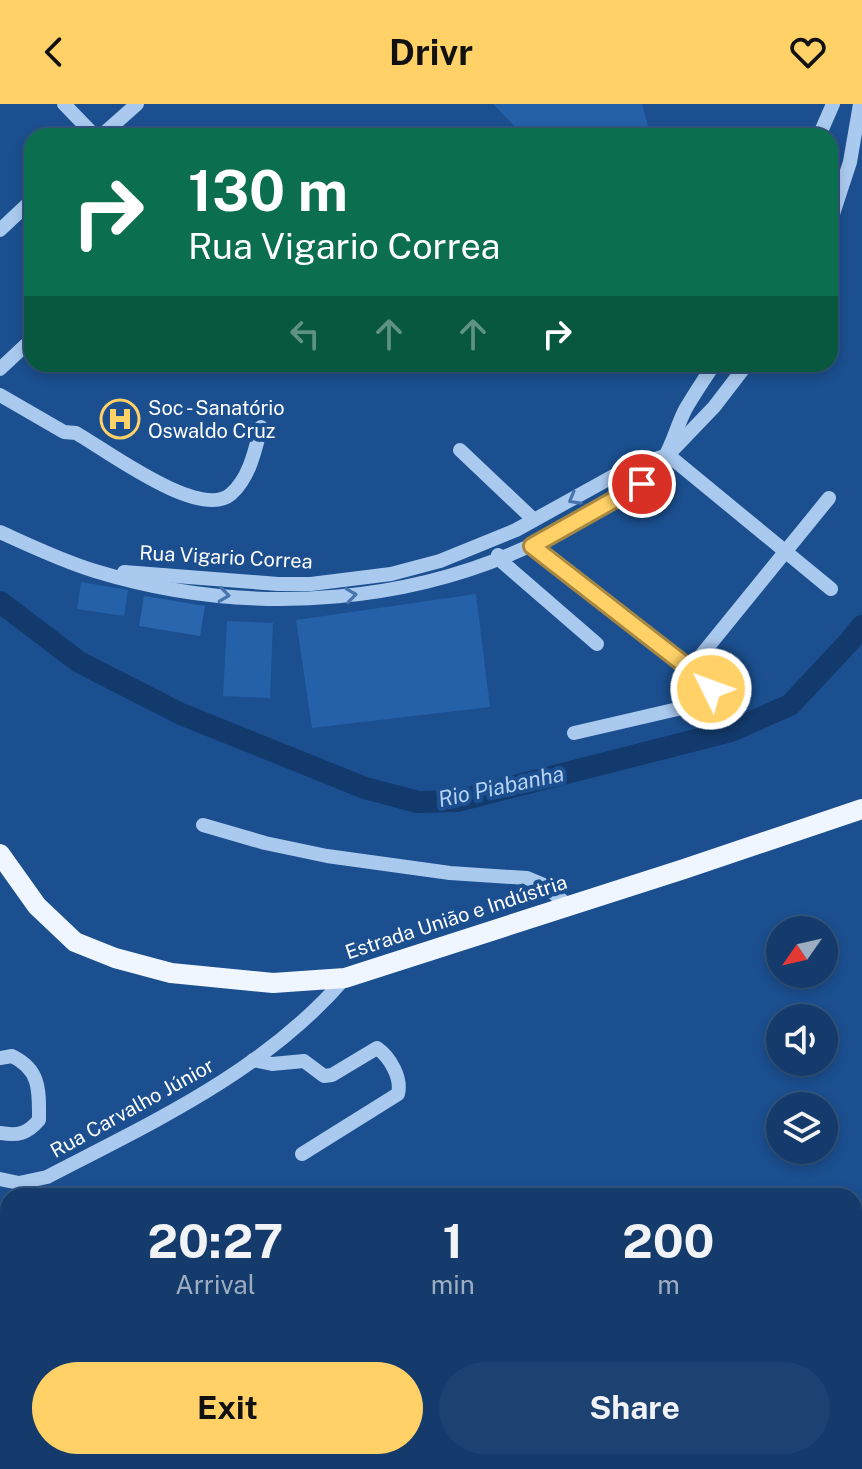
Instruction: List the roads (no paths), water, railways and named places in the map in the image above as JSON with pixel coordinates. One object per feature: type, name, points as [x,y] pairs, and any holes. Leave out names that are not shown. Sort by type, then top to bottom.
[{"type":"main road","name":"Estrada União e Indústria","points":[[0,854],[37,906],[75,942],[115,958],[171,973],[273,983],[345,978],[862,809]]},
{"type":"street","points":[[64,104],[90,128]]},
{"type":"street","points":[[108,128],[137,104]]},
{"type":"street","points":[[822,128],[833,104]]},
{"type":"street","points":[[838,199],[850,162],[860,104]]},
{"type":"street","points":[[0,230],[24,208]]},
{"type":"street","points":[[0,369],[24,346]]},
{"type":"street","name":"Rua Vigario Correa","points":[[0,532],[92,570],[152,585],[246,598],[336,597],[431,582],[500,560],[532,546],[642,484],[668,455],[671,438],[709,372]]},
{"type":"street","points":[[741,372],[714,407],[668,455],[831,589]]},
{"type":"street","points":[[0,395],[64,432],[76,433],[177,493],[205,501],[218,501],[231,495],[252,461],[261,427]]},
{"type":"street","points":[[460,450],[534,520]]},
{"type":"street","name":"Rua Vigario Correa","points":[[92,570],[278,584],[351,580],[391,574],[440,561],[494,540],[630,467],[668,455]]},
{"type":"street","points":[[690,669],[829,498]]},
{"type":"street","points":[[494,540],[500,560],[597,644]]},
{"type":"street","points":[[532,546],[690,669],[713,693],[708,702],[574,733]]},
{"type":"street","points":[[273,599],[278,584]]},
{"type":"street","points":[[203,825],[265,843],[327,856],[450,873],[527,878],[546,886],[568,906]]},
{"type":"street","name":"Rua Carvalho Júnior","points":[[0,1179],[19,1183],[47,1177],[200,1097],[319,1008],[345,978]]},
{"type":"street","points":[[253,1060],[272,1064],[304,1061],[324,1076],[332,1075],[377,1048],[384,1053],[398,1078],[398,1094],[302,1154]]},
{"type":"street","points":[[0,1058],[12,1056],[30,1067],[39,1087],[39,1120],[30,1131],[16,1136],[0,1133]]},
{"type":"waterway","name":"Rio Piabanha","points":[[0,602],[79,662],[181,714],[365,788],[418,802],[457,801],[731,731],[790,705],[862,626]]},
{"type":"place","name":"Soc - Sanatório Oswaldo Cruz","points":[[120,419]]}]
